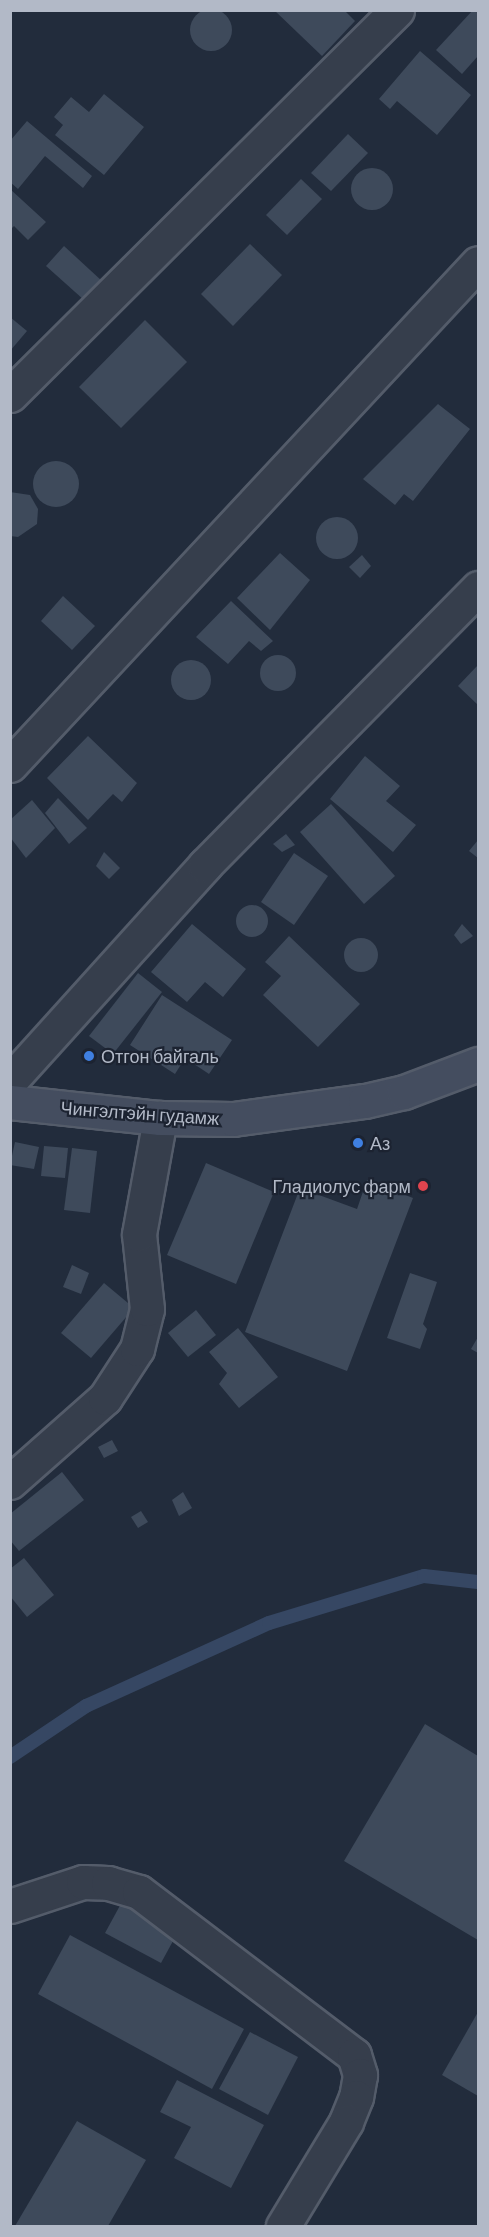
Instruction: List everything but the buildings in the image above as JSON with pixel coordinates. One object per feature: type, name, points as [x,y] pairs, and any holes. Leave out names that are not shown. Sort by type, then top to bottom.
[{"type":"main road","name":"Чингэлтэйн гудамж","points":[[10,1102],[160,1118],[233,1119],[317,1110],[404,1092],[478,1064]]},
{"type":"street","points":[[10,395],[397,10]]},
{"type":"street","points":[[10,765],[478,263]]},
{"type":"street","points":[[10,1081],[206,865],[478,588]]},
{"type":"street","points":[[10,1482],[105,1398],[137,1349],[147,1310],[139,1234],[160,1118]]},
{"type":"street","points":[[10,1906],[83,1882],[108,1883],[139,1892],[354,2055],[360,2074],[346,2122],[283,2226]]},
{"type":"waterway","points":[[10,1757],[86,1706],[269,1623],[424,1576],[478,1582]]},
{"type":"place","name":"Отгон байгаль","points":[[89,1056]]},
{"type":"place","name":"Аз","points":[[358,1143]]},
{"type":"place","name":"Гладиолус фарм","points":[[423,1186]]}]
